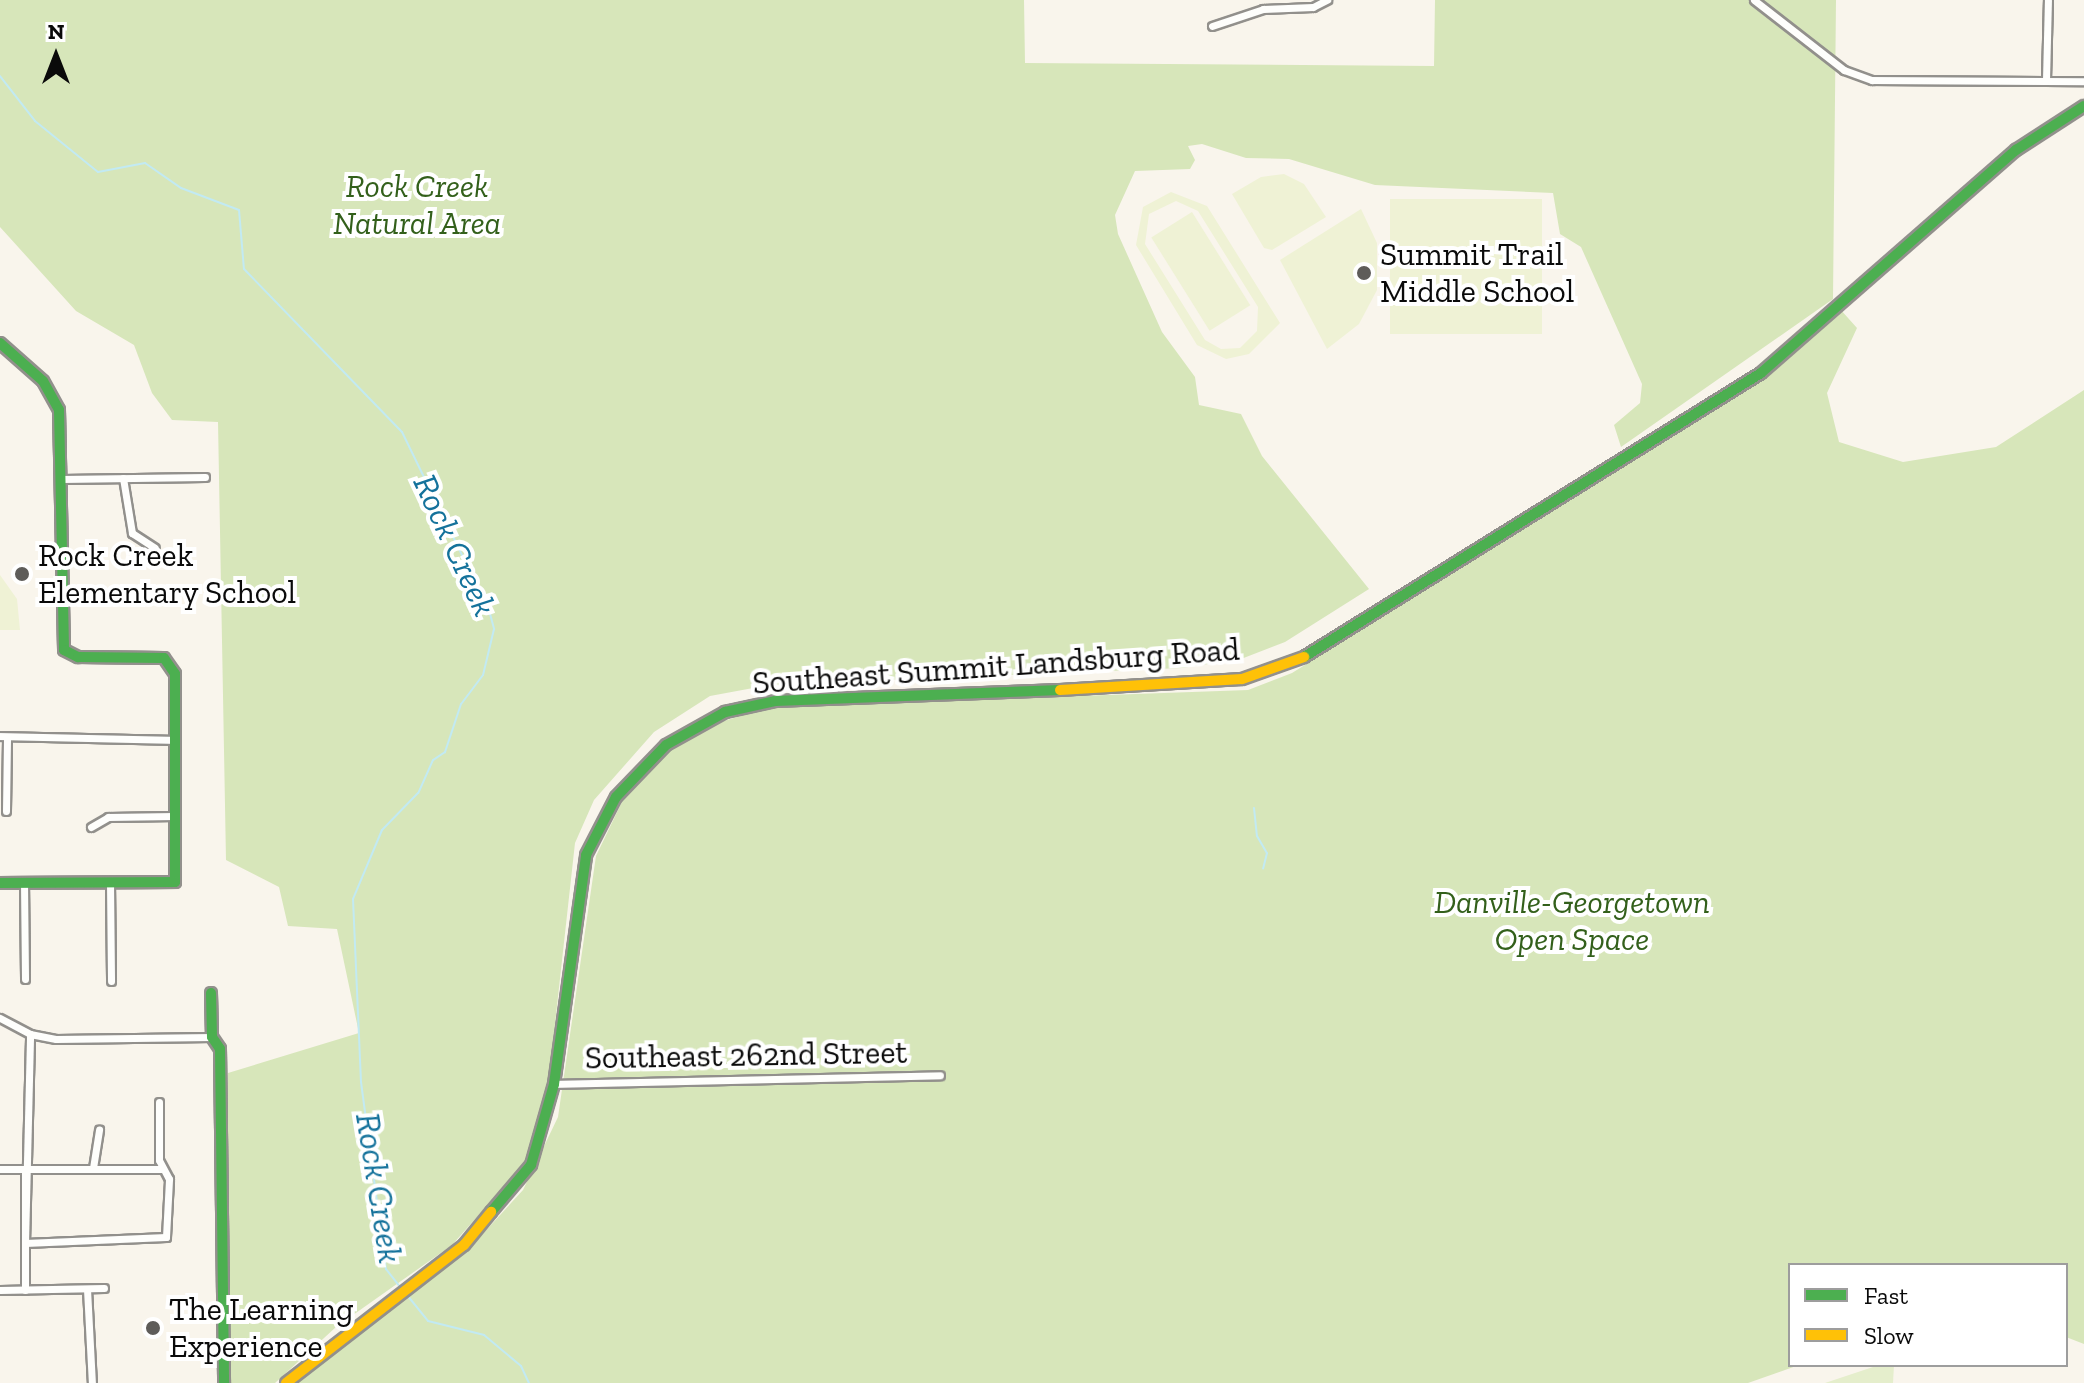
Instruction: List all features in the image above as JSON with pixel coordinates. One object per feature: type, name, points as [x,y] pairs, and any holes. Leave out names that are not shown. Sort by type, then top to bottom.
[{"type":"street","points":[[1212,26],[1263,9],[1313,7],[1327,0]]},
{"type":"street","points":[[1754,0],[1844,70],[1872,80],[2084,81]]},
{"type":"street","points":[[2046,80],[2048,0]]},
{"type":"street","name":"Southeast Summit Landsburg Road","points":[[286,1383],[464,1245],[512,1194],[544,1133],[554,1084],[586,855],[630,779],[686,731],[725,712],[775,701],[1181,686],[1242,679],[1295,663],[1761,373],[2016,150],[2084,106]]},
{"type":"street","points":[[0,343],[51,391],[62,427],[64,650],[78,657],[164,658],[175,674],[175,882],[0,883]]},
{"type":"street","points":[[62,479],[205,477]]},
{"type":"street","points":[[123,478],[132,533],[155,548]]},
{"type":"street","points":[[6,811],[3,737],[175,740]]},
{"type":"street","points":[[91,827],[108,817],[175,816]]},
{"type":"street","points":[[24,882],[25,979]]},
{"type":"street","points":[[110,882],[111,981]]},
{"type":"street","points":[[211,993],[212,1037],[220,1049],[224,1383]]},
{"type":"street","points":[[0,1018],[30,1034],[212,1037]]},
{"type":"street","points":[[25,1290],[30,1034]]},
{"type":"street","name":"Southeast 262nd Street","points":[[554,1084],[940,1075]]},
{"type":"street","points":[[25,1243],[156,1242],[167,1234],[169,1179],[162,1169],[159,1102]]},
{"type":"street","points":[[93,1168],[99,1129]]},
{"type":"street","points":[[0,1169],[162,1169]]},
{"type":"street","points":[[0,1290],[104,1288]]},
{"type":"street","points":[[87,1289],[92,1383]]},
{"type":"green space","name":"Rock Creek Natural Area","points":[[0,0],[1024,0],[1025,63],[1434,66],[1435,0],[1836,0],[1833,299],[1621,447],[1614,425],[1640,403],[1642,384],[1581,247],[1560,234],[1553,193],[1375,185],[1289,159],[1246,158],[1202,144],[1188,146],[1195,160],[1190,169],[1135,171],[1115,215],[1118,234],[1162,332],[1195,377],[1199,405],[1241,414],[1262,456],[1369,589],[1285,642],[1241,659],[1182,668],[770,685],[710,696],[654,732],[594,800],[575,843],[549,1078],[540,1127],[524,1164],[452,1245],[336,1327],[275,1383],[226,1383],[228,1073],[359,1033],[337,929],[288,926],[279,887],[226,860],[218,422],[172,420],[152,393],[134,345],[76,311],[0,227]]},
{"type":"green space","points":[[1284,174],[1304,184],[1326,217],[1272,250],[1264,248],[1232,194],[1261,177]]},
{"type":"green space","points":[[1171,192],[1207,206],[1280,323],[1249,354],[1226,359],[1197,345],[1136,245],[1143,207]],"holes":[[[1176,201],[1198,211],[1258,307],[1257,331],[1240,348],[1221,349],[1205,340],[1145,244],[1149,214]]]},
{"type":"green space","points":[[1390,199],[1542,199],[1542,334],[1390,334]]},
{"type":"green space","points":[[1361,209],[1377,243],[1377,290],[1359,324],[1327,349],[1280,260]]},
{"type":"green space","points":[[1192,212],[1250,305],[1210,331],[1151,237]]},
{"type":"green space","name":"Danville-Georgetown Open Space","points":[[1840,309],[1857,328],[1827,393],[1839,442],[1903,462],[1996,447],[2084,390],[2084,1344],[2068,1338],[2068,1263],[1788,1263],[1788,1367],[1793,1367],[1748,1383],[296,1383],[325,1352],[467,1251],[523,1190],[558,1117],[596,856],[631,783],[693,730],[772,707],[1248,690],[1292,673],[1567,501]]},
{"type":"green space","points":[[0,575],[17,599],[20,630],[0,630]]},
{"type":"green space","points":[[1873,1367],[1894,1367],[1893,1383],[1825,1383]]},
{"type":"waterway","name":"Rock Creek","points":[[0,76],[35,121],[98,172],[145,163],[181,188],[239,210],[244,269],[402,432],[489,610],[494,629],[483,675],[461,704],[445,752],[433,760],[418,793],[382,830],[353,899],[361,1082],[386,1269],[401,1288]]},
{"type":"waterway","points":[[1254,808],[1257,836],[1267,853],[1263,869]]},
{"type":"waterway","name":"Rock Creek","points":[[407,1295],[428,1321],[484,1335],[521,1366],[529,1383]]},
{"type":"traffic: fast","points":[[1304,657],[1761,373],[2016,150],[2084,106]]},
{"type":"traffic: fast","points":[[0,343],[43,381],[59,410],[64,650],[78,657],[164,658],[175,674],[175,882],[0,883]]},
{"type":"traffic: fast","points":[[491,1212],[531,1165],[554,1084],[586,855],[616,797],[666,745],[725,712],[775,701],[1060,690]]},
{"type":"traffic: fast","points":[[211,993],[212,1037],[220,1049],[224,1383]]},
{"type":"traffic: slow","points":[[1060,690],[1242,679],[1304,657]]},
{"type":"traffic: slow","points":[[286,1383],[464,1245],[491,1212]]},
{"type":"place","name":"Summit Trail Middle School","points":[[1364,273]]},
{"type":"place","name":"Rock Creek Elementary School","points":[[22,574]]},
{"type":"place","name":"The Learning Experience","points":[[153,1328]]}]
